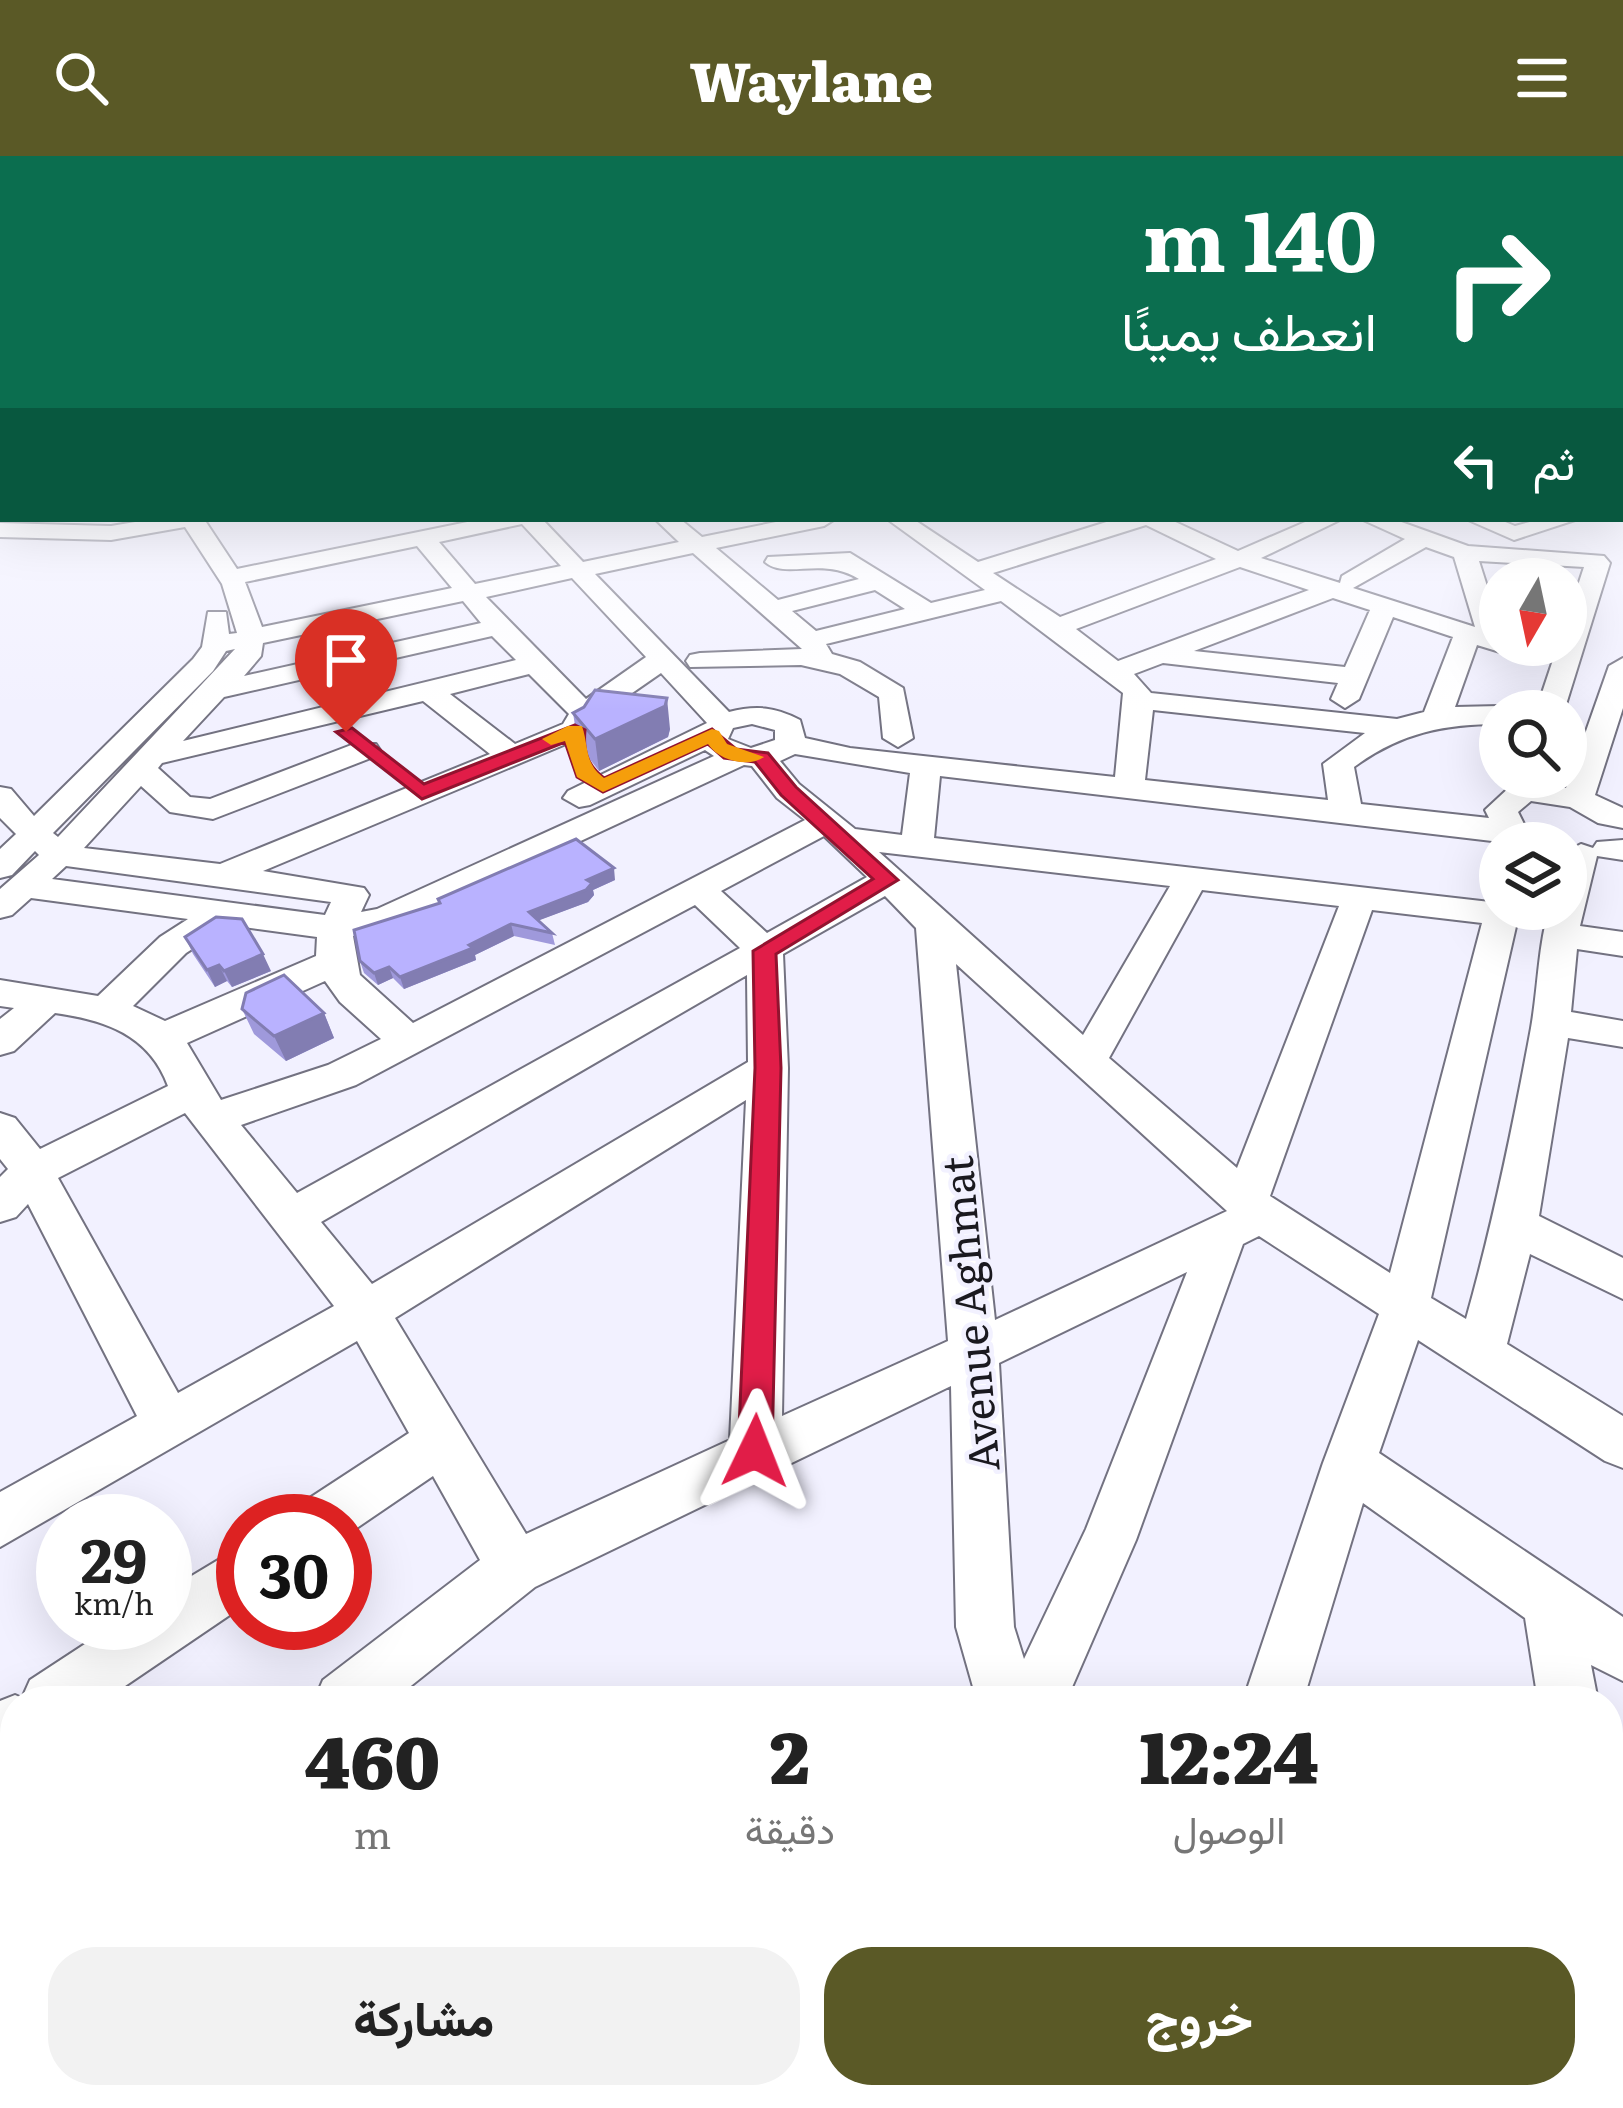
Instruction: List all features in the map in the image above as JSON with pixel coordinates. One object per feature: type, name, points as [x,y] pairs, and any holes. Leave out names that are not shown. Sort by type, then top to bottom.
[{"type":"street","points":[[47,845],[106,760],[175,694],[216,645],[217,616],[182,528]]},
{"type":"street","points":[[8,887],[47,845],[148,763],[248,656],[254,639],[242,600],[186,528]]},
{"type":"street","points":[[228,578],[471,528]]},
{"type":"street","points":[[541,528],[700,661],[788,791],[1088,1060],[1244,1216],[1405,1308],[1623,1444]]},
{"type":"street","points":[[564,528],[662,659],[753,736],[926,766],[1130,779],[1522,819],[1578,799],[1611,740],[1622,674],[1587,664]]},
{"type":"street","points":[[676,528],[816,650],[874,676],[893,694],[898,738]]},
{"type":"street","points":[[216,645],[781,528]]},
{"type":"street","points":[[911,528],[1118,671],[1136,689],[1140,700],[1130,779]]},
{"type":"street","points":[[974,571],[1111,528]]},
{"type":"street","points":[[1174,528],[1479,631]]},
{"type":"street","points":[[1048,621],[1269,528]]},
{"type":"street","points":[[1226,549],[1299,528]]},
{"type":"street","points":[[1399,528],[1465,553],[1613,558]]},
{"type":"street","points":[[1501,528],[1514,533],[1533,528]]},
{"type":"street","points":[[1514,533],[1527,557]]},
{"type":"street","points":[[1118,671],[1342,585],[1425,537]]},
{"type":"street","points":[[423,538],[580,722]]},
{"type":"street","points":[[1465,553],[1479,576]]},
{"type":"street","points":[[777,562],[842,558],[926,611]]},
{"type":"street","points":[[1587,583],[1613,558]]},
{"type":"street","points":[[772,609],[880,581]]},
{"type":"street","points":[[1342,585],[1385,606],[1479,633]]},
{"type":"street","points":[[700,661],[816,650],[926,611],[1002,592]]},
{"type":"street","points":[[1336,721],[1385,606]]},
{"type":"street","points":[[175,694],[219,691],[498,627]]},
{"type":"street","points":[[1160,656],[1355,676]]},
{"type":"street","points":[[148,763],[181,805],[213,809],[393,771],[511,756],[580,722],[662,659]]},
{"type":"street","points":[[106,760],[148,763],[534,664]]},
{"type":"street","points":[[1438,714],[1496,666]]},
{"type":"street","points":[[428,692],[511,756]]},
{"type":"street","points":[[1140,700],[1394,727]]},
{"type":"street","points":[[327,714],[393,771]]},
{"type":"street","points":[[1343,802],[1338,764],[1394,727],[1438,714],[1479,715]]},
{"type":"street","points":[[580,722],[574,748],[584,772],[603,786]]},
{"type":"street","points":[[162,1037],[386,918],[753,736]]},
{"type":"street","points":[[0,796],[47,845],[352,895],[383,889],[603,786],[753,736],[898,738],[1130,779]]},
{"type":"street","points":[[917,844],[926,766]]},
{"type":"street","points":[[224,875],[393,771]]},
{"type":"street","points":[[1480,1354],[1515,1225],[1551,1022],[1560,935],[1602,840],[1578,799]]},
{"type":"street","points":[[0,1205],[34,1171],[202,1105],[342,1075],[697,888],[836,830],[1190,880],[1479,909]]},
{"type":"street","points":[[289,1219],[887,880]]},
{"type":"street","points":[[1088,1060],[1190,880]]},
{"type":"street","points":[[8,887],[222,913],[334,946]]},
{"type":"street","points":[[697,888],[764,951],[768,1068],[755,1451]]},
{"type":"street","points":[[352,895],[334,946],[351,993],[410,1041]]},
{"type":"street","points":[[1042,1686],[1109,1540],[1244,1216],[1359,898]]},
{"type":"street","points":[[103,1012],[173,945],[222,913]]},
{"type":"street","name":"Avenue Aghmat","points":[[934,925],[974,1354],[985,1514],[985,1628],[1002,1686]]},
{"type":"street","points":[[1278,1686],[1348,1462],[1405,1308],[1497,930]]},
{"type":"street","points":[[1560,935],[1623,944]]},
{"type":"street","points":[[0,1041],[23,997],[126,1018],[162,1037],[202,1105],[366,1312],[515,1568]]},
{"type":"street","points":[[1551,1022],[1623,1034]]},
{"type":"street","points":[[0,1520],[366,1312],[768,1068]]},
{"type":"street","points":[[0,1129],[34,1171],[167,1423]]},
{"type":"street","points":[[363,1686],[515,1568],[755,1451],[974,1354],[1244,1216]]},
{"type":"street","points":[[1515,1225],[1623,1280]]},
{"type":"street","points":[[362,1494],[443,1440]]},
{"type":"street","points":[[1348,1462],[1623,1652]]},
{"type":"street","points":[[74,1686],[216,1591]]},
{"type":"street","points":[[1551,1603],[1565,1686]]},
{"type":"building","points":[[595,690],[667,698],[665,706],[595,739],[573,713],[584,707]]},
{"type":"building","points":[[576,839],[614,868],[587,880],[592,883],[586,890],[529,912],[552,933],[511,924],[469,945],[473,948],[400,977],[389,967],[374,973],[360,961],[354,930],[440,903],[438,899]]},
{"type":"building","points":[[216,917],[242,919],[263,954],[224,971],[219,965],[207,970],[185,937]]},
{"type":"building","points":[[284,975],[324,1013],[274,1036],[242,1009],[246,993]]},
{"type":"slow traffic","points":[[551,739],[575,730],[574,748],[584,772],[603,786],[712,735],[719,748],[755,757]]},
{"type":"route","points":[[346,732],[422,793],[575,730],[574,748],[584,772],[603,786],[712,735],[719,748],[731,754],[761,757],[788,791],[846,838],[887,880],[764,951],[768,1068],[755,1451]]}]
